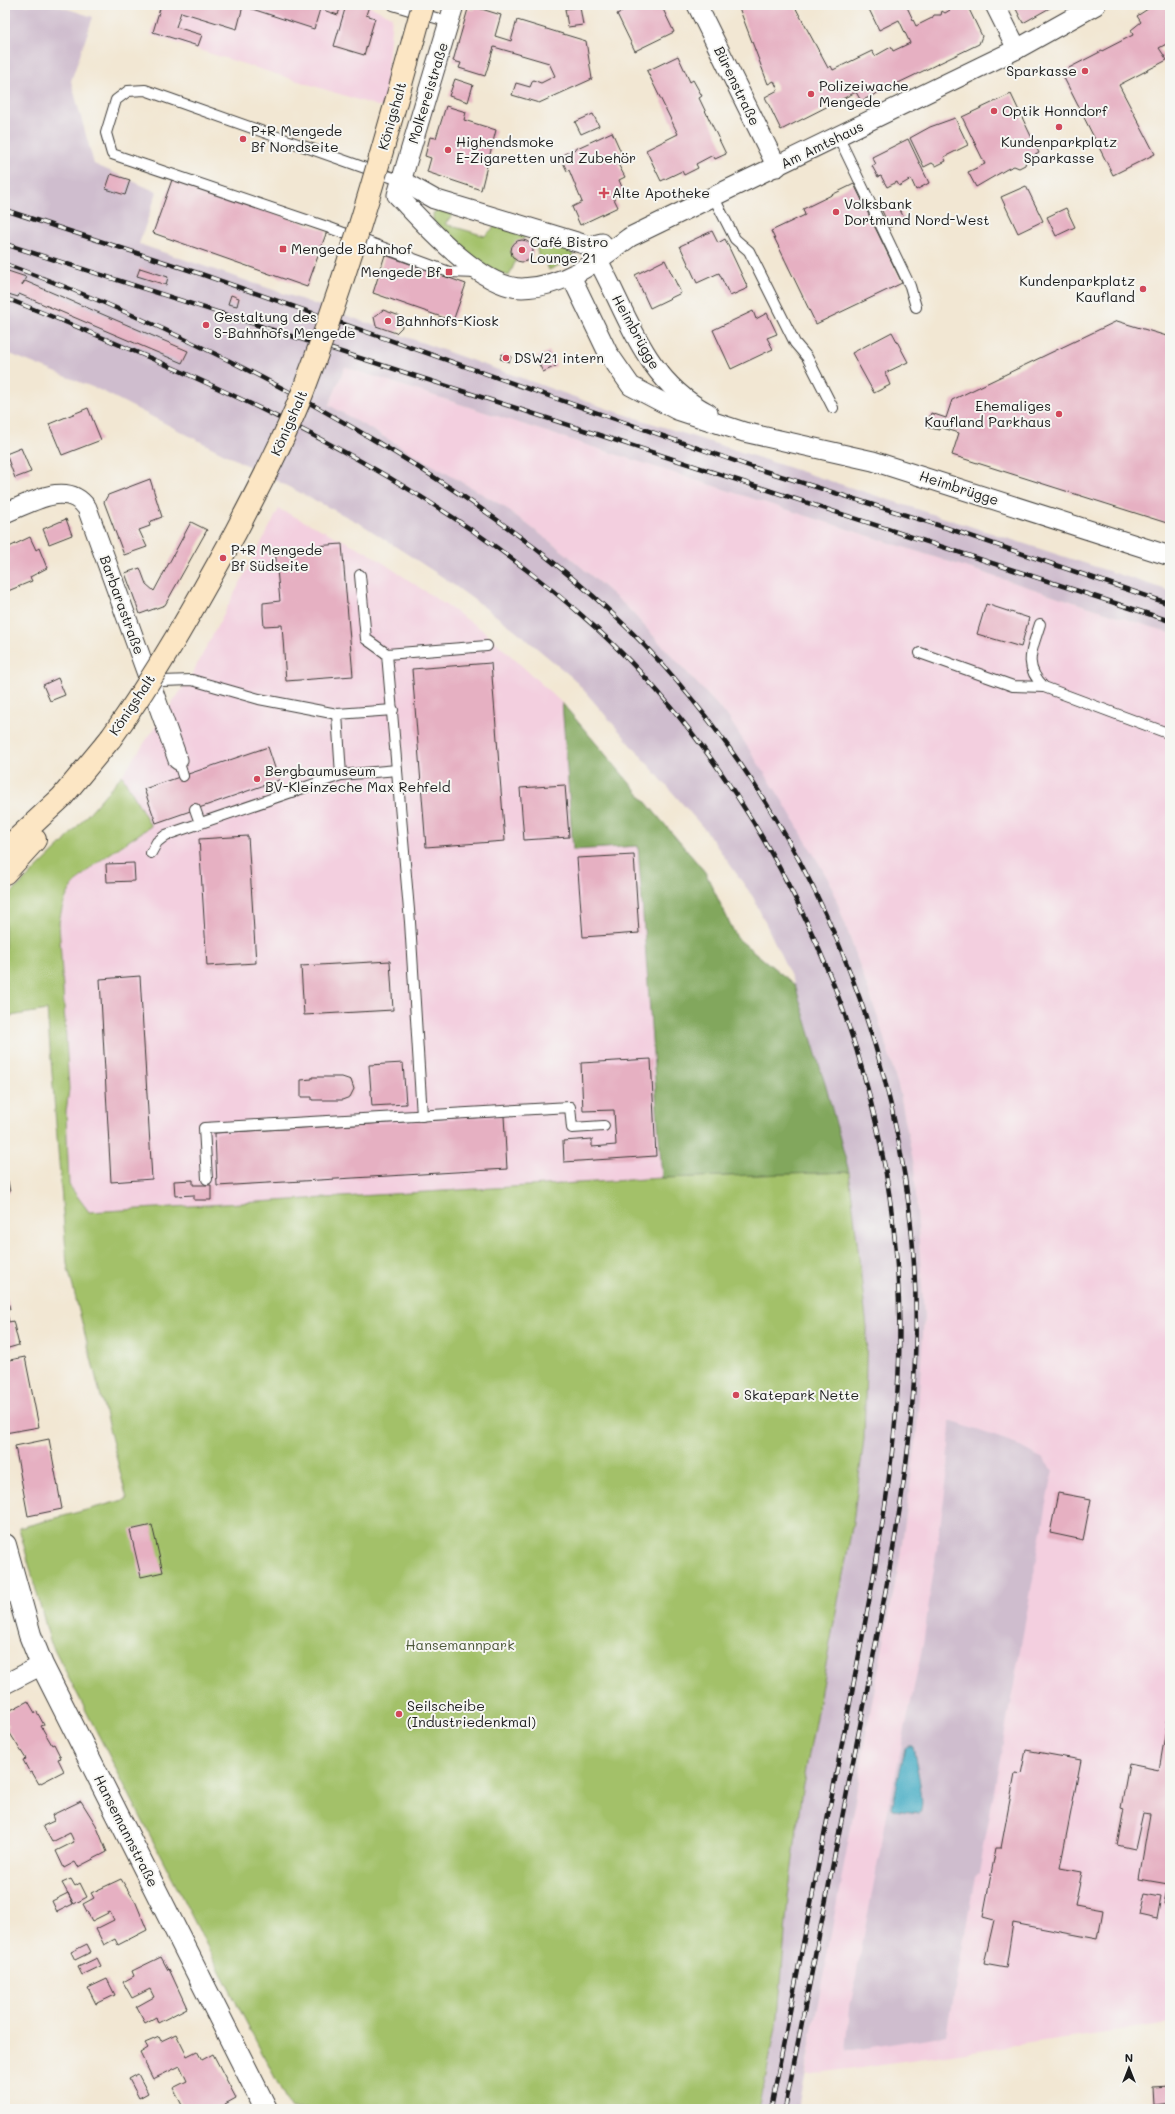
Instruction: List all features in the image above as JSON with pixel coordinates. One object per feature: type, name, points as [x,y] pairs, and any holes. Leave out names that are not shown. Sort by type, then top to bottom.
[{"type":"main road","name":"Königshalt","points":[[5,850],[62,797],[111,738],[175,640],[220,561],[265,477],[302,395],[335,304],[390,123],[423,5]]},
{"type":"main road","name":"Königshalt","points":[[5,873],[42,832],[62,797]]},
{"type":"main road","points":[[5,837],[62,797]]},
{"type":"street","name":"Bürenstraße","points":[[696,5],[777,167]]},
{"type":"street","points":[[995,5],[1017,49]]},
{"type":"street","name":"Am Amtshaus","points":[[594,253],[434,199],[402,181],[397,195],[452,251],[481,273],[500,282],[521,288],[546,284],[571,276],[594,253],[777,167],[1017,49],[1096,5]]},
{"type":"street","name":"Molkereistraße","points":[[402,181],[451,14]]},
{"type":"street","points":[[420,219],[426,205],[434,199]]},
{"type":"street","name":"Heimbrügge","points":[[594,253],[646,356],[666,383],[698,408],[744,432]]},
{"type":"street","name":"Heimbrügge","points":[[571,276],[608,353],[632,386],[676,410],[744,432],[873,461],[1170,556]]},
{"type":"street","name":"Barbarastraße","points":[[5,513],[56,494],[69,494],[80,499],[86,508],[152,685],[180,768]]},
{"type":"street","name":"Hansemannstraße","points":[[5,1545],[30,1635],[42,1666],[266,2109]]},
{"type":"street","points":[[5,1684],[42,1666]]},
{"type":"lane","points":[[393,5],[451,14]]},
{"type":"lane","points":[[402,181],[144,90],[128,91],[116,100],[106,133],[112,154],[330,228],[449,272],[481,273]]},
{"type":"lane","points":[[838,136],[910,286],[916,307]]},
{"type":"lane","points":[[713,196],[735,239],[749,251],[795,343],[807,357],[833,408]]},
{"type":"lane","points":[[360,576],[366,639],[387,654],[487,646]]},
{"type":"lane","points":[[1040,624],[1030,653],[1030,666],[1034,677],[1044,687]]},
{"type":"lane","points":[[387,654],[411,930],[422,1116]]},
{"type":"lane","points":[[920,654],[1013,686],[1044,687],[1170,734]]},
{"type":"lane","points":[[152,685],[162,681],[192,680],[259,698],[337,714],[393,710]]},
{"type":"lane","points":[[337,714],[341,774]]},
{"type":"lane","points":[[151,853],[157,842],[166,835],[341,774],[397,770]]},
{"type":"lane","points":[[195,809],[200,823]]},
{"type":"lane","points":[[207,1179],[204,1128],[570,1107],[572,1128],[604,1126]]},
{"type":"shaded area","points":[[5,5],[55,5],[93,17],[71,81],[94,164],[157,192],[139,244],[303,300],[608,409],[1170,591],[1170,633],[345,367],[329,405],[503,506],[565,553],[626,606],[728,717],[782,800],[831,884],[879,1021],[900,1093],[914,1166],[924,1317],[916,1442],[900,1558],[865,1739],[857,1795],[798,2109],[759,2109],[778,2018],[788,1898],[801,1796],[853,1522],[867,1328],[849,1172],[826,1087],[795,985],[753,897],[706,831],[574,679],[514,629],[444,578],[361,524],[102,391],[5,352]]},
{"type":"shaded area","points":[[161,5],[369,6],[392,17],[384,108],[151,35]]},
{"type":"shaded area","points":[[345,367],[1170,633],[1170,2023],[805,2075],[832,1922],[857,1795],[865,1739],[900,1558],[916,1442],[924,1317],[914,1166],[900,1093],[879,1021],[831,884],[728,717],[626,606],[565,553],[503,506],[329,405]]},
{"type":"shaded area","points":[[279,509],[367,552],[484,631],[562,703],[573,850],[638,845],[662,1178],[89,1212],[69,1185],[66,1112],[69,1089],[59,923],[61,913],[72,886],[91,868],[151,826],[122,775],[191,676]]},
{"type":"shaded area","points":[[950,1421],[1012,1442],[1043,1459],[1053,1471],[979,1873],[975,1877],[947,2035],[846,2051],[850,2008],[885,1825],[923,1644],[948,1471]]},
{"type":"green space","points":[[441,209],[454,213],[445,224],[485,236],[495,226],[525,235],[523,240],[514,244],[512,248],[511,253],[516,260],[509,276],[487,267],[468,254],[433,222],[433,213]]},
{"type":"green space","points":[[538,238],[572,249],[573,256],[570,260],[549,270],[546,262],[539,259],[536,246]]},
{"type":"green space","points":[[562,703],[705,872],[737,938],[795,985],[826,1087],[849,1172],[662,1178],[638,846],[573,850]]},
{"type":"green space","name":"Hansemannpark","points":[[122,775],[151,826],[110,854],[80,878],[70,890],[62,908],[59,923],[69,1089],[66,1112],[69,1185],[89,1212],[662,1178],[849,1172],[867,1328],[864,1439],[853,1522],[801,1796],[788,1898],[778,2018],[759,2109],[291,2109],[50,1641],[19,1528],[127,1499],[67,1264],[47,1010],[5,1017],[5,899],[63,843]]},
{"type":"water","points":[[908,1746],[913,1746],[920,1781],[922,1807],[920,1813],[893,1810],[892,1808],[905,1748]]},
{"type":"building","points":[[161,5],[366,5],[369,6],[366,15],[375,18],[364,55],[334,46],[345,9],[340,8],[338,15],[320,9],[314,29],[243,6],[237,29],[181,12],[176,27],[202,35],[198,46],[153,32]]},
{"type":"building","points":[[634,5],[661,5],[674,32],[635,51],[617,14]]},
{"type":"building","points":[[738,5],[794,5],[828,68],[831,66],[833,70],[872,51],[875,56],[891,47],[893,51],[910,43],[899,20],[879,30],[867,5],[906,5],[916,26],[932,18],[934,15],[941,15],[942,11],[945,13],[950,10],[948,5],[967,5],[982,36],[979,44],[861,101],[856,92],[781,130],[765,97],[778,90],[774,81],[768,84]]},
{"type":"building","points":[[1014,5],[1055,5],[1023,23]]},
{"type":"building","points":[[1154,5],[1170,5],[1170,42],[1159,48],[1167,60],[1119,85],[1155,154],[1113,175],[1061,72],[1133,35],[1131,30],[1141,22],[1137,16]]},
{"type":"building","points":[[475,7],[501,15],[495,36],[511,41],[517,20],[586,41],[592,79],[539,103],[512,95],[516,83],[530,87],[533,80],[541,83],[555,76],[549,63],[494,47],[485,76],[459,68],[461,63],[453,61],[468,9],[473,10]]},
{"type":"building","points":[[580,7],[583,25],[568,27],[565,9]]},
{"type":"building","points":[[678,56],[690,82],[693,80],[702,96],[699,98],[726,154],[715,159],[713,155],[696,164],[698,168],[684,175],[682,171],[661,181],[646,150],[678,134],[647,71]]},
{"type":"building","points":[[455,79],[473,85],[468,102],[449,96]]},
{"type":"building","points":[[1011,94],[1039,153],[1026,160],[1025,165],[1019,168],[1014,166],[1007,169],[976,187],[968,172],[985,164],[962,117]]},
{"type":"building","points":[[446,106],[466,112],[464,120],[496,130],[481,190],[427,172],[431,158],[425,156],[430,137],[436,138]]},
{"type":"building","points":[[593,114],[599,126],[581,134],[575,122]]},
{"type":"building","points":[[955,118],[968,145],[944,157],[946,161],[936,166],[932,163],[924,167],[910,138],[930,127]]},
{"type":"building","points":[[612,132],[625,161],[618,164],[625,177],[619,180],[624,192],[613,197],[618,207],[580,225],[572,207],[582,202],[569,170],[567,171],[560,156]]},
{"type":"building","points":[[908,139],[929,183],[916,190],[911,179],[899,186],[897,182],[887,187],[881,176],[878,177],[872,166],[876,164],[872,157]]},
{"type":"building","points":[[111,174],[130,180],[125,195],[106,189]]},
{"type":"building","points":[[173,177],[327,231],[307,287],[153,233]]},
{"type":"building","points":[[854,184],[902,283],[816,324],[771,231],[805,215],[803,209]]},
{"type":"building","points":[[1026,186],[1043,221],[1018,233],[1001,197]]},
{"type":"building","points":[[896,202],[905,220],[890,227],[881,209]]},
{"type":"building","points":[[1066,208],[1075,227],[1056,236],[1047,217]]},
{"type":"building","points":[[712,231],[718,243],[725,239],[748,288],[730,296],[719,273],[697,283],[680,246]]},
{"type":"building","name":"Café Bistro Lounge 21","points":[[522,240],[530,243],[533,251],[530,259],[522,262],[514,259],[511,251],[514,243]]},
{"type":"building","points":[[385,255],[466,284],[453,321],[373,293]]},
{"type":"building","points":[[665,260],[681,293],[650,308],[635,275]]},
{"type":"building","points":[[140,268],[168,277],[166,285],[137,276]]},
{"type":"building","points":[[5,270],[26,277],[22,285],[25,281],[188,351],[182,363],[19,294],[18,297],[5,293]]},
{"type":"building","points":[[231,295],[239,298],[237,306],[228,304]]},
{"type":"building","name":"Bahnhofs-Kiosk","points":[[383,310],[400,316],[402,327],[396,333],[376,326],[374,317]]},
{"type":"building","points":[[753,311],[756,319],[767,313],[777,334],[767,338],[773,349],[731,369],[713,330]]},
{"type":"building","name":"Ehemaliges Kaufland Parkhaus","points":[[1117,321],[1170,337],[1170,524],[952,455],[959,433],[940,427],[939,430],[927,427],[931,413],[946,418],[952,400]]},
{"type":"building","points":[[892,332],[908,362],[885,373],[890,385],[874,393],[852,353]]},
{"type":"building","points":[[549,351],[556,366],[543,372],[536,358]]},
{"type":"building","name":"DSW21 intern","points":[[502,354],[511,357],[509,362],[500,359]]},
{"type":"building","points":[[88,408],[101,440],[62,455],[49,424]]},
{"type":"building","points":[[21,448],[31,472],[15,478],[6,454]]},
{"type":"building","points":[[150,479],[162,517],[149,522],[150,526],[139,530],[147,547],[124,555],[104,502],[108,495]]},
{"type":"building","points":[[66,519],[72,535],[49,544],[43,529]]},
{"type":"building","points":[[191,522],[207,530],[165,605],[140,614],[125,573],[140,568],[146,584],[154,591]]},
{"type":"building","points":[[30,537],[36,550],[39,548],[47,568],[30,577],[32,581],[8,591],[5,587],[5,549]]},
{"type":"building","points":[[342,544],[353,676],[286,681],[282,625],[264,626],[263,614],[263,603],[280,601],[275,549]]},
{"type":"building","points":[[986,604],[1029,618],[1021,647],[977,634]]},
{"type":"building","points":[[491,663],[505,841],[426,847],[412,669]]},
{"type":"building","points":[[58,678],[65,695],[50,701],[43,685]]},
{"type":"building","points":[[268,747],[279,780],[156,823],[144,789]]},
{"type":"building","points":[[565,785],[569,837],[524,840],[520,788]]},
{"type":"building","points":[[248,836],[256,963],[207,966],[199,839]]},
{"type":"building","points":[[634,855],[639,933],[583,937],[577,858]]},
{"type":"building","points":[[134,863],[135,881],[107,882],[106,864]]},
{"type":"building","points":[[390,961],[393,1010],[304,1015],[301,966]]},
{"type":"building","points":[[140,976],[152,1179],[111,1182],[100,979]]},
{"type":"building","points":[[651,1059],[656,1156],[564,1162],[563,1141],[592,1139],[592,1147],[616,1145],[614,1110],[583,1111],[581,1063]]},
{"type":"building","points":[[403,1063],[406,1104],[372,1106],[369,1065]]},
{"type":"building","points":[[312,1077],[342,1077],[351,1080],[354,1089],[350,1097],[342,1100],[312,1100],[312,1097],[301,1097],[301,1080],[312,1079]]},
{"type":"building","points":[[504,1116],[507,1169],[217,1186],[215,1133]]},
{"type":"building","points":[[193,1180],[193,1185],[211,1185],[211,1200],[194,1200],[194,1195],[175,1196],[174,1181]]},
{"type":"building","points":[[8,1181],[10,1192],[5,1193],[5,1182]]},
{"type":"building","points":[[5,1291],[10,1309],[6,1310],[9,1322],[13,1321],[19,1345],[5,1349]]},
{"type":"building","points":[[25,1357],[39,1427],[5,1433],[5,1361]]},
{"type":"building","points":[[49,1439],[62,1509],[28,1516],[15,1446]]},
{"type":"building","points":[[1058,1493],[1091,1499],[1083,1540],[1050,1533]]},
{"type":"building","points":[[152,1525],[163,1572],[141,1577],[130,1530]]},
{"type":"building","points":[[28,1701],[35,1713],[37,1712],[44,1725],[41,1726],[52,1745],[54,1744],[61,1758],[58,1759],[64,1771],[39,1784],[32,1772],[30,1773],[23,1760],[26,1759],[6,1727],[9,1726],[5,1719],[5,1713]]},
{"type":"building","points":[[1169,1712],[1170,1906],[1164,1905],[1168,1884],[1139,1879],[1150,1814],[1143,1813],[1135,1849],[1117,1845],[1124,1809],[1121,1808],[1129,1764],[1159,1770]]},
{"type":"building","points":[[1026,1750],[1081,1760],[1060,1868],[1082,1872],[1075,1905],[1103,1910],[1098,1939],[1013,1923],[1006,1968],[984,1964],[994,1920],[983,1917],[996,1848],[1001,1848],[1015,1773],[1021,1774]]},
{"type":"building","points":[[81,1801],[96,1825],[107,1852],[78,1867],[75,1862],[64,1868],[56,1851],[74,1842],[70,1833],[52,1842],[43,1826],[54,1821],[52,1815]]},
{"type":"building","points":[[71,1879],[75,1886],[80,1883],[87,1897],[74,1904],[62,1883]]},
{"type":"building","points":[[121,1879],[136,1903],[147,1930],[118,1945],[115,1939],[104,1945],[96,1929],[114,1920],[110,1912],[92,1921],[83,1904],[94,1898],[91,1893]]},
{"type":"building","points":[[68,1893],[73,1904],[57,1912],[52,1901]]},
{"type":"building","points":[[1144,1894],[1161,1897],[1157,1919],[1139,1915]]},
{"type":"building","points":[[87,1944],[91,1952],[75,1960],[71,1952]]},
{"type":"building","points":[[161,1957],[168,1970],[169,1969],[187,2008],[158,2023],[156,2017],[145,2023],[136,2007],[154,1997],[150,1989],[132,1998],[123,1982],[134,1976],[132,1971]]},
{"type":"building","points":[[97,1958],[101,1966],[82,1975],[78,1967]]},
{"type":"building","points":[[107,1979],[115,1995],[96,2004],[88,1988]]},
{"type":"building","points":[[176,2034],[187,2056],[197,2051],[202,2060],[213,2054],[236,2098],[225,2104],[227,2109],[201,2109],[199,2106],[193,2109],[184,2109],[173,2088],[187,2081],[180,2066],[153,2079],[140,2053],[148,2048],[145,2043],[159,2037],[161,2041]]},
{"type":"building","points":[[138,2074],[148,2093],[139,2098],[129,2079]]},
{"type":"building","points":[[1169,2086],[1170,2102],[1153,2104],[1152,2087]]},
{"type":"railway","points":[[5,210],[201,274],[752,467],[944,527],[1170,604]]},
{"type":"railway","points":[[5,244],[553,420],[1170,621]]},
{"type":"railway","points":[[5,264],[102,302],[196,344],[289,392],[379,443],[419,468],[459,494],[537,549],[574,579],[609,611],[643,644],[675,679],[732,752],[782,830],[824,911],[859,997],[886,1085],[904,1175],[914,1267],[915,1359],[909,1443],[890,1567],[785,2109]]},
{"type":"railway","points":[[5,298],[162,363],[220,389],[334,446],[390,478],[444,512],[497,548],[548,586],[596,628],[634,666],[670,706],[703,748],[734,792],[763,838],[789,885],[833,983],[864,1074],[876,1121],[885,1169],[897,1265],[899,1313],[897,1403],[888,1488],[874,1572],[771,2109]]},
{"type":"place","name":"Sparkasse","points":[[1085,71]]},
{"type":"place","name":"Polizeiwache Mengede","points":[[811,94]]},
{"type":"place","name":"Optik Honndorf","points":[[994,111]]},
{"type":"place","name":"Kundenparkplatz Sparkasse","points":[[1059,127]]},
{"type":"place","name":"P+R Mengede Bf Nordseite","points":[[243,139]]},
{"type":"place","name":"Highendsmoke E-Zigaretten und Zubehör","points":[[448,150]]},
{"type":"place","name":"Alte Apotheke","points":[[604,193]]},
{"type":"place","name":"Volksbank Dortmund Nord-West","points":[[836,212]]},
{"type":"place","name":"Mengede Bahnhof","points":[[283,249]]},
{"type":"place","name":"Café Bistro Lounge 21","points":[[522,250]]},
{"type":"place","name":"Mengede Bf","points":[[449,272]]},
{"type":"place","name":"Kundenparkplatz Kaufland","points":[[1143,289]]},
{"type":"place","name":"Bahnhofs-Kiosk","points":[[388,321]]},
{"type":"place","name":"Gestaltung des S-Bahnhofs Mengede","points":[[206,325]]},
{"type":"place","name":"DSW21 intern","points":[[506,358]]},
{"type":"place","name":"Ehemaliges Kaufland Parkhaus","points":[[1059,414]]},
{"type":"place","name":"P+R Mengede Bf Südseite","points":[[223,558]]},
{"type":"place","name":"Bergbaumuseum BV-Kleinzeche Max Rehfeld","points":[[257,779]]},
{"type":"place","name":"Skatepark Nette","points":[[736,1395]]},
{"type":"place","name":"Seilscheibe (Industriedenkmal)","points":[[399,1714]]}]
